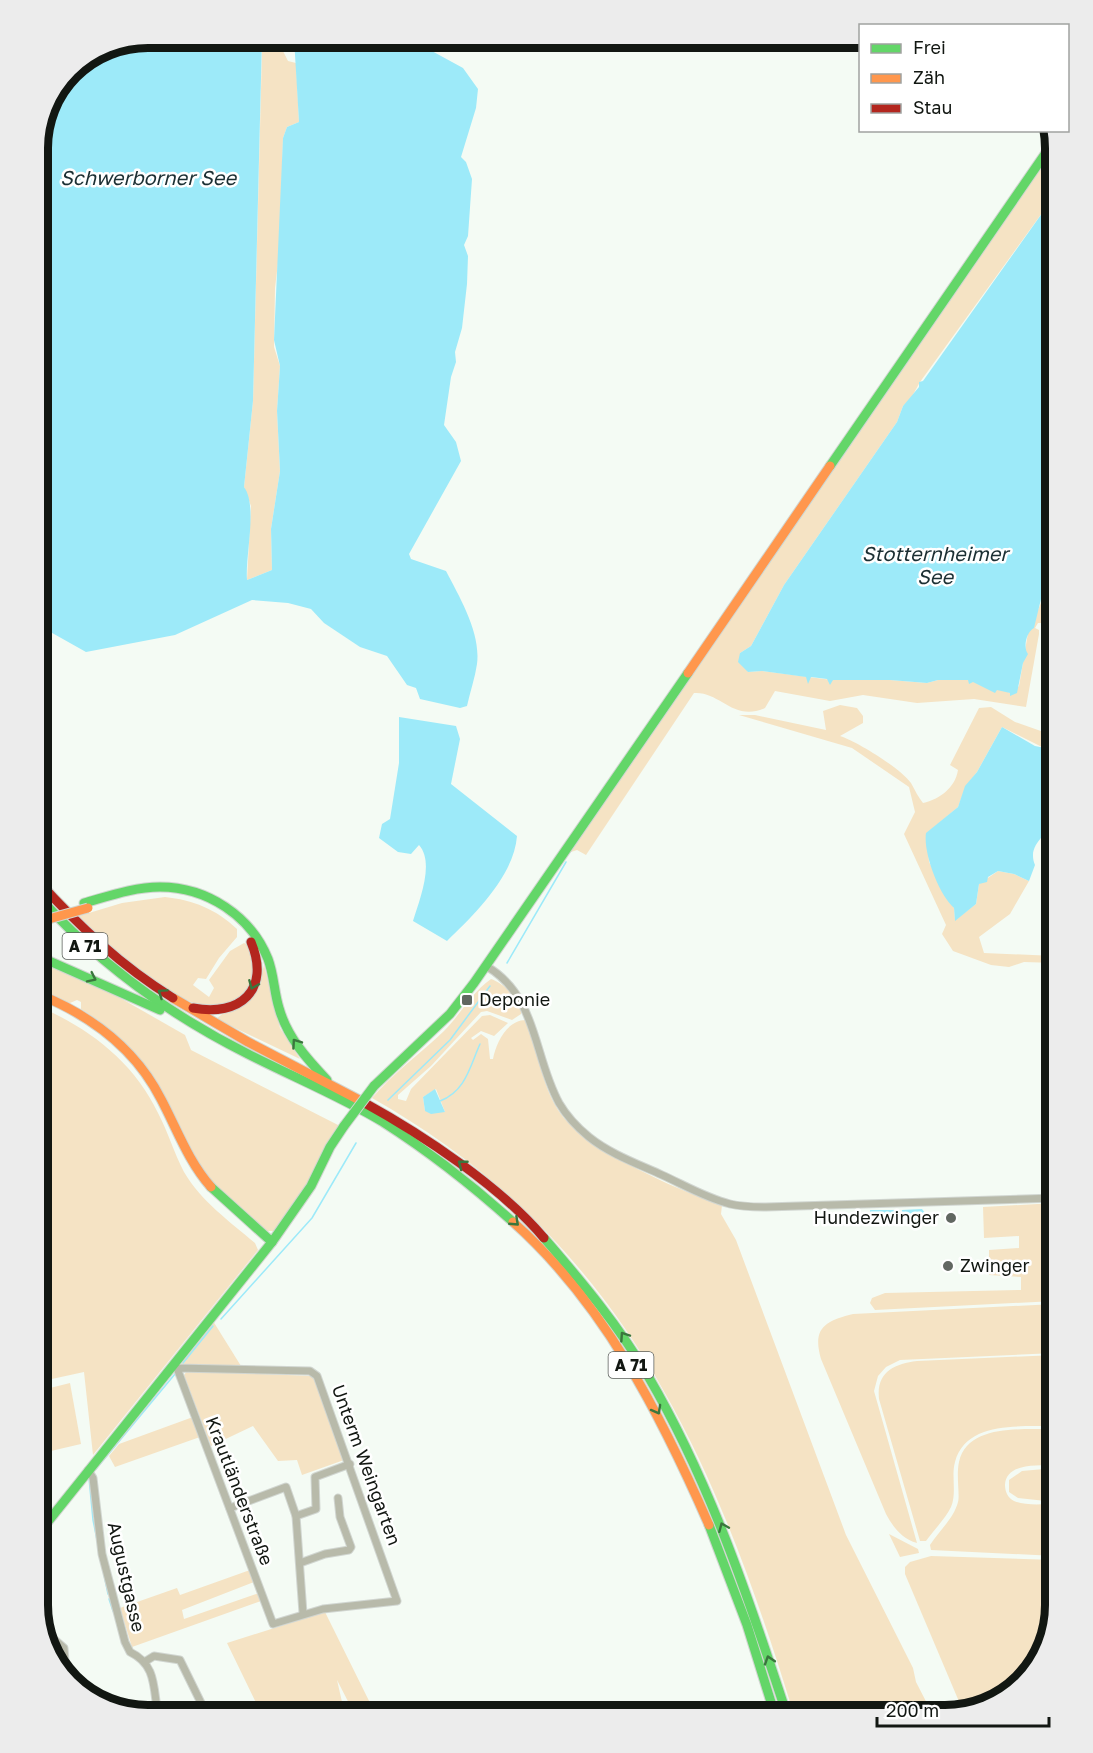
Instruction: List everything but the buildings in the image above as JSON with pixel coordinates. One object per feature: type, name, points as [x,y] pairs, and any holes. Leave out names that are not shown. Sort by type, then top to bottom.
[{"type":"main road","points":[[48,1521],[176,1366],[185,1351],[272,1242],[311,1186],[330,1147],[374,1086],[450,1014],[486,966],[1045,154]]},
{"type":"main road","points":[[48,919],[144,889],[176,888],[207,897],[233,912],[259,940],[267,956],[279,1008],[291,1037],[307,1058],[335,1087]]},
{"type":"main road","name":"A 71","points":[[48,892],[83,931],[119,963],[181,1006],[421,1135],[508,1201],[571,1266],[624,1335],[678,1428],[710,1497],[743,1582],[784,1705]]},
{"type":"main road","points":[[48,914],[144,895],[174,894],[210,905],[238,925],[257,956],[256,982],[242,1002],[224,1011],[206,1011],[181,1006]]},
{"type":"main road","name":"A 71","points":[[48,907],[76,938],[111,969],[186,1020],[381,1121],[417,1144],[494,1203],[562,1271],[616,1341],[669,1432],[718,1542],[772,1705]]},
{"type":"main road","points":[[48,960],[186,1020]]},
{"type":"main road","points":[[48,998],[90,1018],[115,1038],[155,1088],[198,1171],[219,1197],[272,1242]]},
{"type":"street","points":[[486,966],[502,978],[523,1002],[551,1087],[560,1105],[590,1138],[609,1150],[717,1200],[746,1207],[774,1207],[1045,1198]]},
{"type":"street","name":"Unterm Weingarten","points":[[176,1366],[314,1373],[350,1464],[398,1601],[303,1613]]},
{"type":"street","name":"Krautländerstraße","points":[[176,1366],[273,1624],[303,1613]]},
{"type":"street","points":[[296,1516],[315,1509],[315,1477],[350,1464]]},
{"type":"street","name":"Augustgasse","points":[[88,1470],[93,1478],[102,1554],[126,1645],[130,1652],[146,1661]]},
{"type":"street","points":[[230,1508],[286,1487],[296,1516],[303,1613]]},
{"type":"street","points":[[300,1563],[325,1554],[349,1550],[351,1547],[340,1517],[338,1498]]},
{"type":"street","points":[[55,1641],[64,1648],[65,1661]]},
{"type":"street","points":[[156,1705],[146,1661],[154,1656],[180,1660],[202,1705]]},
{"type":"shaded area","points":[[262,51],[283,51],[288,61],[296,63],[299,122],[287,127],[283,138],[274,347],[280,366],[277,411],[280,471],[271,529],[272,570],[247,580],[251,506],[244,487],[253,401]]},
{"type":"shaded area","points":[[1045,159],[1045,209],[920,382],[910,400],[903,406],[897,422],[784,585],[751,646],[740,653],[748,672],[762,671],[832,680],[890,680],[927,683],[938,680],[968,680],[1011,693],[1019,686],[1028,633],[1041,603],[1045,584],[1045,623],[1038,623],[1035,628],[1039,630],[1039,634],[1026,707],[974,699],[917,703],[863,695],[830,701],[775,691],[765,708],[744,711],[735,709],[712,696],[694,693],[586,855],[577,850],[568,853]]},
{"type":"shaded area","points":[[840,705],[857,708],[863,716],[863,723],[840,736],[898,770],[911,783],[923,803],[941,796],[954,782],[958,770],[950,765],[979,708],[991,707],[1015,722],[1045,732],[1045,748],[1002,727],[977,772],[966,786],[958,807],[927,833],[929,862],[954,908],[955,920],[976,904],[979,884],[998,871],[1014,874],[1029,881],[1010,914],[979,937],[984,953],[1045,956],[1045,963],[1024,962],[1009,967],[991,965],[953,951],[942,934],[946,925],[904,834],[915,812],[909,787],[852,748],[739,715],[755,715],[826,730],[823,711]]},
{"type":"shaded area","points":[[165,897],[185,900],[204,907],[221,916],[237,929],[237,937],[219,958],[206,979],[198,978],[193,985],[209,997],[214,988],[209,980],[230,951],[244,943],[250,946],[254,968],[252,981],[244,993],[230,1003],[222,1007],[206,1007],[166,989],[125,959],[79,916],[122,903]]},
{"type":"shaded area","points":[[48,964],[87,979],[185,1035],[191,1050],[340,1126],[315,1173],[277,1231],[265,1231],[214,1186],[199,1167],[158,1087],[98,1020],[81,1009],[81,1002],[77,1000],[70,1003],[48,995]]},
{"type":"shaded area","points":[[264,965],[280,1028],[300,1059],[216,1019],[259,985]]},
{"type":"shaded area","points":[[491,979],[501,984],[515,997],[521,1014],[512,1020],[487,1011],[481,1012],[431,1066],[398,1095],[398,1099],[406,1101],[411,1089],[482,1016],[490,1015],[508,1023],[494,1036],[481,1031],[471,1038],[473,1040],[481,1034],[488,1039],[490,1059],[493,1059],[497,1046],[508,1028],[519,1021],[526,1020],[552,1100],[570,1124],[609,1153],[633,1166],[682,1190],[722,1205],[721,1214],[736,1240],[846,1535],[913,1668],[916,1682],[928,1705],[791,1705],[763,1619],[729,1528],[691,1442],[646,1362],[594,1286],[532,1217],[458,1154],[372,1098],[444,1031],[472,997]],"holes":[[[436,1089],[445,1112],[425,1111],[423,1097]]]},
{"type":"shaded area","points":[[48,1011],[92,1036],[123,1063],[148,1095],[162,1120],[180,1165],[191,1182],[216,1210],[255,1243],[258,1250],[93,1455],[84,1372],[48,1380]]},
{"type":"shaded area","points":[[1045,1204],[1045,1302],[875,1310],[870,1303],[872,1298],[885,1293],[1021,1290],[1021,1277],[989,1275],[989,1250],[1019,1248],[1019,1236],[984,1238],[983,1207]]},
{"type":"shaded area","points":[[1045,1304],[1045,1353],[900,1360],[886,1367],[878,1376],[874,1391],[917,1543],[902,1535],[886,1514],[821,1359],[818,1340],[823,1328],[828,1323],[853,1314]]},
{"type":"shaded area","points":[[213,1321],[241,1366],[182,1364],[183,1359]]},
{"type":"shaded area","points":[[1045,1355],[1045,1426],[1012,1427],[983,1432],[961,1448],[955,1462],[954,1496],[951,1507],[926,1541],[920,1541],[879,1399],[880,1382],[888,1371],[901,1364],[917,1361]]},
{"type":"shaded area","points":[[187,1371],[313,1376],[344,1460],[302,1475],[297,1460],[278,1461],[253,1426],[211,1446],[184,1375]]},
{"type":"shaded area","points":[[70,1383],[81,1444],[48,1452],[48,1388]]},
{"type":"shaded area","points":[[193,1417],[200,1437],[115,1467],[109,1456],[119,1444]]},
{"type":"shaded area","points":[[1045,1429],[1045,1465],[1017,1469],[1011,1472],[1005,1485],[1007,1494],[1018,1503],[1045,1504],[1045,1556],[931,1550],[930,1545],[956,1508],[959,1462],[964,1449],[985,1435],[1013,1430]]},
{"type":"shaded area","points":[[1045,1469],[1045,1501],[1018,1498],[1009,1492],[1009,1480],[1022,1471]]},
{"type":"shaded area","points":[[889,1534],[918,1549],[919,1553],[900,1557]]},
{"type":"shaded area","points":[[931,1556],[1045,1560],[1045,1605],[1042,1631],[1028,1661],[1001,1688],[971,1702],[960,1704],[905,1574],[905,1567],[910,1562]]},
{"type":"shaded area","points":[[250,1570],[254,1582],[182,1610],[184,1619],[259,1593],[261,1601],[132,1647],[120,1608],[177,1588],[180,1595]]},
{"type":"shaded area","points":[[325,1612],[371,1705],[350,1705],[337,1680],[343,1705],[257,1705],[227,1643]]},
{"type":"water","name":"Schwerborner See","points":[[148,48],[262,48],[253,401],[244,487],[248,495],[251,518],[247,580],[272,570],[271,529],[280,471],[277,411],[280,366],[274,340],[283,138],[287,127],[299,122],[295,48],[426,48],[463,68],[478,89],[476,108],[461,157],[466,162],[472,179],[468,236],[464,245],[468,256],[467,284],[462,328],[455,352],[456,362],[451,377],[444,425],[456,442],[461,461],[409,554],[411,559],[446,571],[473,628],[477,664],[467,706],[460,708],[420,699],[416,688],[407,685],[387,656],[360,647],[324,623],[311,609],[288,603],[252,600],[175,635],[86,652],[48,631],[48,141],[51,122],[58,104],[82,73],[98,61],[116,53]]},
{"type":"water","name":"Stotternheimer See","points":[[1045,209],[1045,582],[1034,628],[1026,640],[1028,654],[1023,663],[1017,693],[1010,696],[1010,693],[997,690],[995,693],[973,682],[969,684],[968,680],[938,680],[927,683],[890,680],[833,680],[830,685],[827,679],[811,677],[808,684],[806,677],[762,671],[748,672],[738,662],[740,653],[751,646],[784,585],[897,422],[903,406],[919,387],[919,382],[923,381]]},
{"type":"water","points":[[399,717],[456,726],[460,739],[451,784],[517,836],[509,866],[501,880],[480,907],[447,941],[413,921],[426,872],[424,853],[419,845],[411,854],[398,852],[379,838],[382,824],[390,819],[399,763]]},
{"type":"water","points":[[1002,727],[1035,746],[1045,748],[1045,833],[1036,845],[1033,857],[1035,865],[1029,881],[1014,874],[998,871],[988,877],[987,882],[979,884],[976,904],[955,921],[954,908],[943,894],[933,873],[927,851],[926,833],[958,807],[965,786],[977,772]]},
{"type":"water","points":[[435,1089],[445,1112],[431,1114],[425,1111],[423,1097]]},
{"type":"water","points":[[922,1209],[925,1213],[923,1221],[903,1222],[901,1220],[902,1210]]},
{"type":"water","points":[[870,1210],[899,1210],[899,1222],[872,1224]]},
{"type":"waterway","points":[[762,573],[953,295]]},
{"type":"waterway","points":[[569,853],[696,669]]},
{"type":"waterway","points":[[507,963],[566,862]]},
{"type":"waterway","points":[[388,1100],[450,1040],[490,986]]},
{"type":"waterway","points":[[440,1101],[456,1091],[466,1077],[480,1044]]},
{"type":"waterway","points":[[221,1319],[312,1218],[356,1143]]},
{"type":"waterway","points":[[183,1363],[213,1326]]},
{"type":"waterway","points":[[96,1469],[175,1374]]},
{"type":"waterway","points":[[89,1478],[93,1520],[108,1594]]},
{"type":"waterway","points":[[109,1599],[113,1611]]},
{"type":"traffic: fast","points":[[830,466],[1045,154]]},
{"type":"traffic: fast","points":[[374,1086],[450,1014],[474,983],[688,673]]},
{"type":"traffic: fast","points":[[84,903],[131,890],[150,887],[177,888],[210,898],[239,917],[251,930],[268,959],[277,1002],[287,1029],[305,1056],[327,1080]]},
{"type":"traffic: fast","points":[[48,906],[110,965],[162,1004],[218,1038],[383,1122],[450,1169],[513,1222]]},
{"type":"traffic: fast","points":[[48,960],[160,1010]]},
{"type":"traffic: fast","points":[[344,1126],[374,1086]]},
{"type":"traffic: fast","points":[[48,1522],[272,1242],[311,1186],[330,1147],[344,1126]]},
{"type":"traffic: fast","points":[[211,1187],[272,1242]]},
{"type":"traffic: fast","points":[[544,1238],[625,1340],[670,1416],[691,1457],[743,1585],[784,1705]]},
{"type":"traffic: fast","points":[[709,1525],[747,1625],[772,1705]]},
{"type":"traffic: slow","points":[[688,673],[830,466]]},
{"type":"traffic: slow","points":[[48,919],[88,908]]},
{"type":"traffic: slow","points":[[48,998],[93,1023],[109,1035],[138,1064],[161,1099],[189,1156],[211,1187]]},
{"type":"traffic: slow","points":[[173,998],[248,1042],[363,1102]]},
{"type":"traffic: slow","points":[[513,1222],[546,1254],[602,1324],[650,1402],[709,1525]]},
{"type":"traffic: jam","points":[[48,892],[101,944],[136,973],[173,998]]},
{"type":"traffic: jam","points":[[193,1008],[210,1010],[225,1008],[237,1004],[247,996],[254,986],[257,974],[251,942]]},
{"type":"traffic: jam","points":[[363,1102],[460,1163],[506,1199],[544,1238]]},
{"type":"place","name":"Deponie","points":[[467,1000]]},
{"type":"place","name":"Hundezwinger","points":[[951,1218]]},
{"type":"place","name":"Zwinger","points":[[948,1266]]}]
